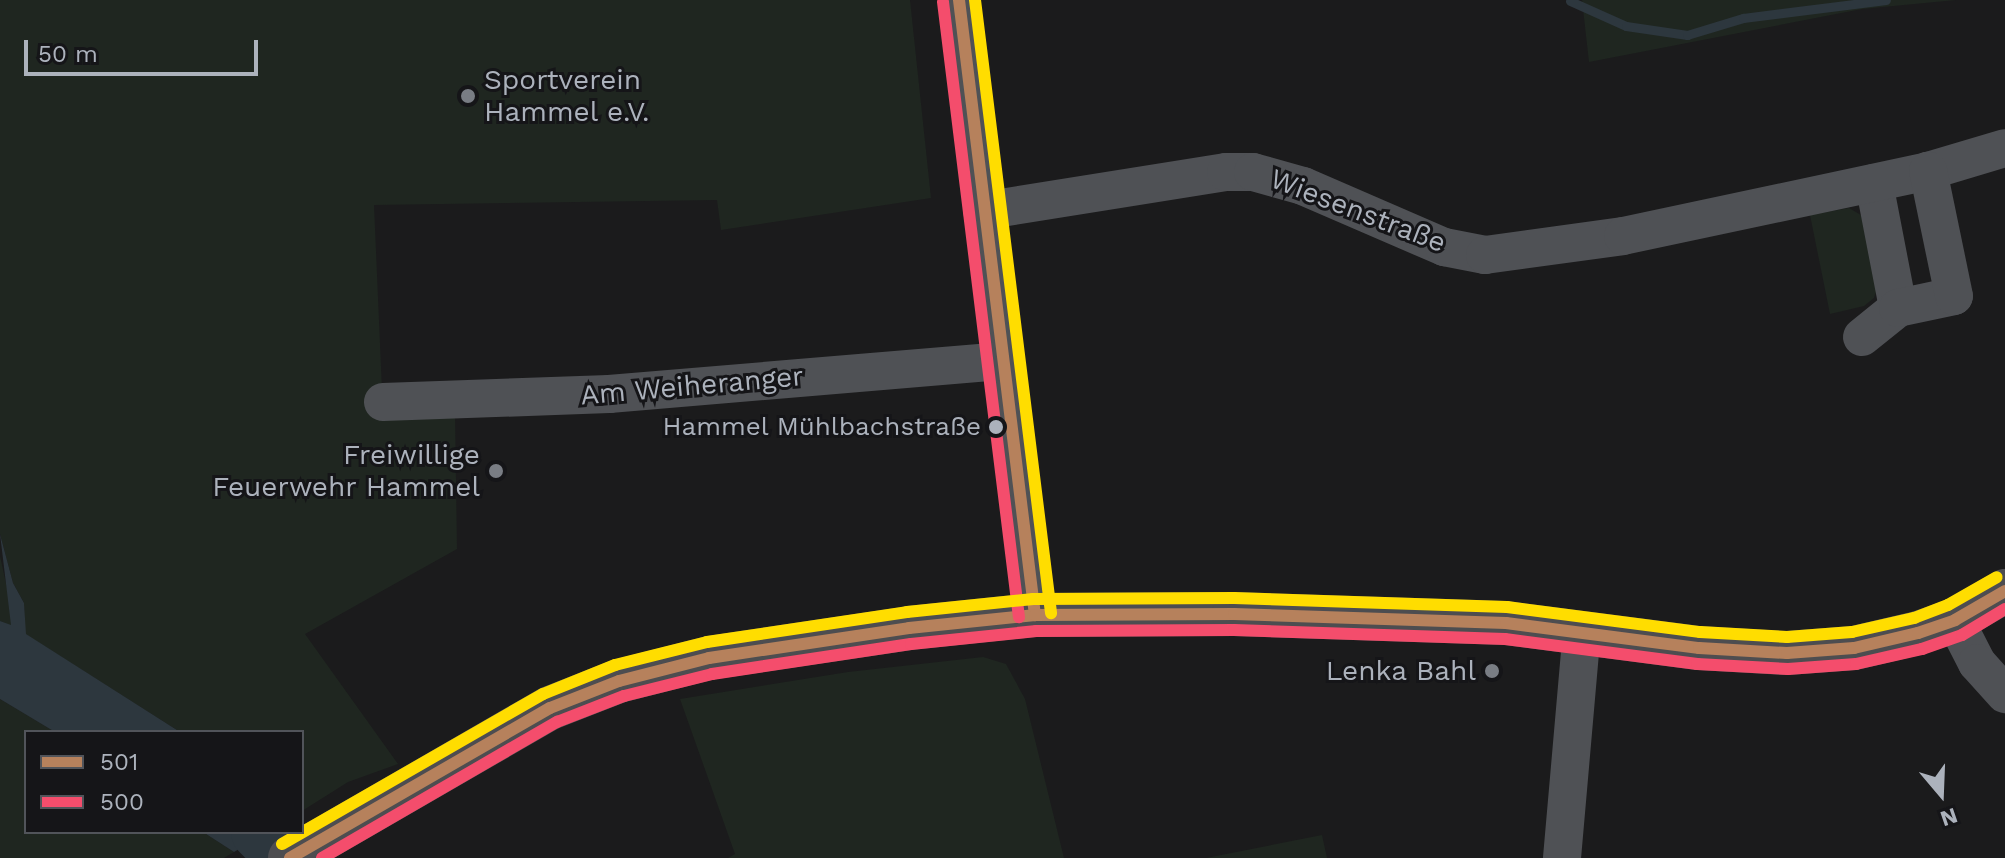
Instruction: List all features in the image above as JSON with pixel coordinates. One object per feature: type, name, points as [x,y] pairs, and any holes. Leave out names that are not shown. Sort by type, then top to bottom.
[{"type":"main road","points":[[290,858],[387,799],[550,708],[650,671],[739,653],[1035,615],[1392,616],[1582,631],[1712,649],[1787,653],[1854,648],[1918,633],[1955,620],[2005,591]]},
{"type":"street","points":[[959,0],[982,211],[1035,615]]},
{"type":"street","name":"Wiesenstraße","points":[[982,211],[1226,172],[1253,172],[1303,186],[1444,247],[1485,255],[1623,236],[1928,171],[2005,148]]},
{"type":"street","points":[[1862,337],[1898,308],[1954,296],[1928,171]]},
{"type":"street","points":[[1874,183],[1898,308]]},
{"type":"street","name":"Am Weiheranger","points":[[383,402],[609,394],[1001,361]]},
{"type":"street","points":[[1955,620],[1977,663],[2005,694]]},
{"type":"street","points":[[1562,858],[1582,631]]},
{"type":"shaded area","points":[[0,0],[910,0],[931,198],[721,230],[717,200],[374,205],[383,413],[455,412],[457,549],[305,634],[398,764],[348,782],[304,810],[304,730],[177,730],[25,634],[24,603],[13,583],[0,534]]},
{"type":"shaded area","points":[[1582,0],[1956,0],[1862,9],[1589,62]]},
{"type":"shaded area","points":[[1849,208],[1861,215],[1878,285],[1874,298],[1864,306],[1830,314],[1810,215]]},
{"type":"shaded area","points":[[0,534],[13,583],[24,603],[26,634],[177,730],[52,730],[0,699],[0,621],[11,625]]},
{"type":"shaded area","points":[[0,556],[10,602],[12,626],[0,621]]},
{"type":"shaded area","points":[[983,657],[1006,664],[1025,699],[1064,858],[728,858],[735,854],[680,699],[848,672]]},
{"type":"shaded area","points":[[0,699],[52,730],[24,730],[24,834],[206,834],[234,852],[224,858],[0,858]]},
{"type":"shaded area","points":[[206,834],[264,834],[234,852]]},
{"type":"shaded area","points":[[1322,835],[1327,858],[1206,858]]},
{"type":"waterway","points":[[1570,1],[1626,26],[1687,35],[1743,18],[1886,0]]},
{"type":"waterway","points":[[261,834],[285,858]]},
{"type":"transit line","name":"501","points":[[959,0],[1035,615]]},
{"type":"transit line","points":[[975,0],[1051,613]]},
{"type":"transit line","name":"500","points":[[943,2],[1019,617]]},
{"type":"transit line","points":[[304,831],[543,694],[615,665],[707,642],[907,612],[1033,599],[1234,598],[1507,607],[1700,632],[1787,637],[1852,632],[1914,618],[1948,605],[1997,577]]},
{"type":"transit line","name":"501","points":[[290,858],[550,708],[619,681],[709,658],[909,628],[1035,615],[1234,614],[1506,623],[1699,648],[1787,653],[1854,648],[1918,633],[1955,620],[2005,591]]},
{"type":"transit line","name":"500","points":[[322,858],[557,722],[624,696],[712,674],[911,644],[1036,631],[1234,630],[1505,639],[1697,664],[1788,669],[1856,664],[1922,649],[1962,635],[2005,609]]},
{"type":"transit line","points":[[282,844],[299,834]]},
{"type":"place","name":"Sportverein Hammel e.V.","points":[[468,96]]},
{"type":"place","name":"Hammel Mühlbachstraße","points":[[996,427]]},
{"type":"place","name":"Freiwillige Feuerwehr Hammel","points":[[496,471]]},
{"type":"place","name":"Lenka Bahl","points":[[1492,671]]}]
